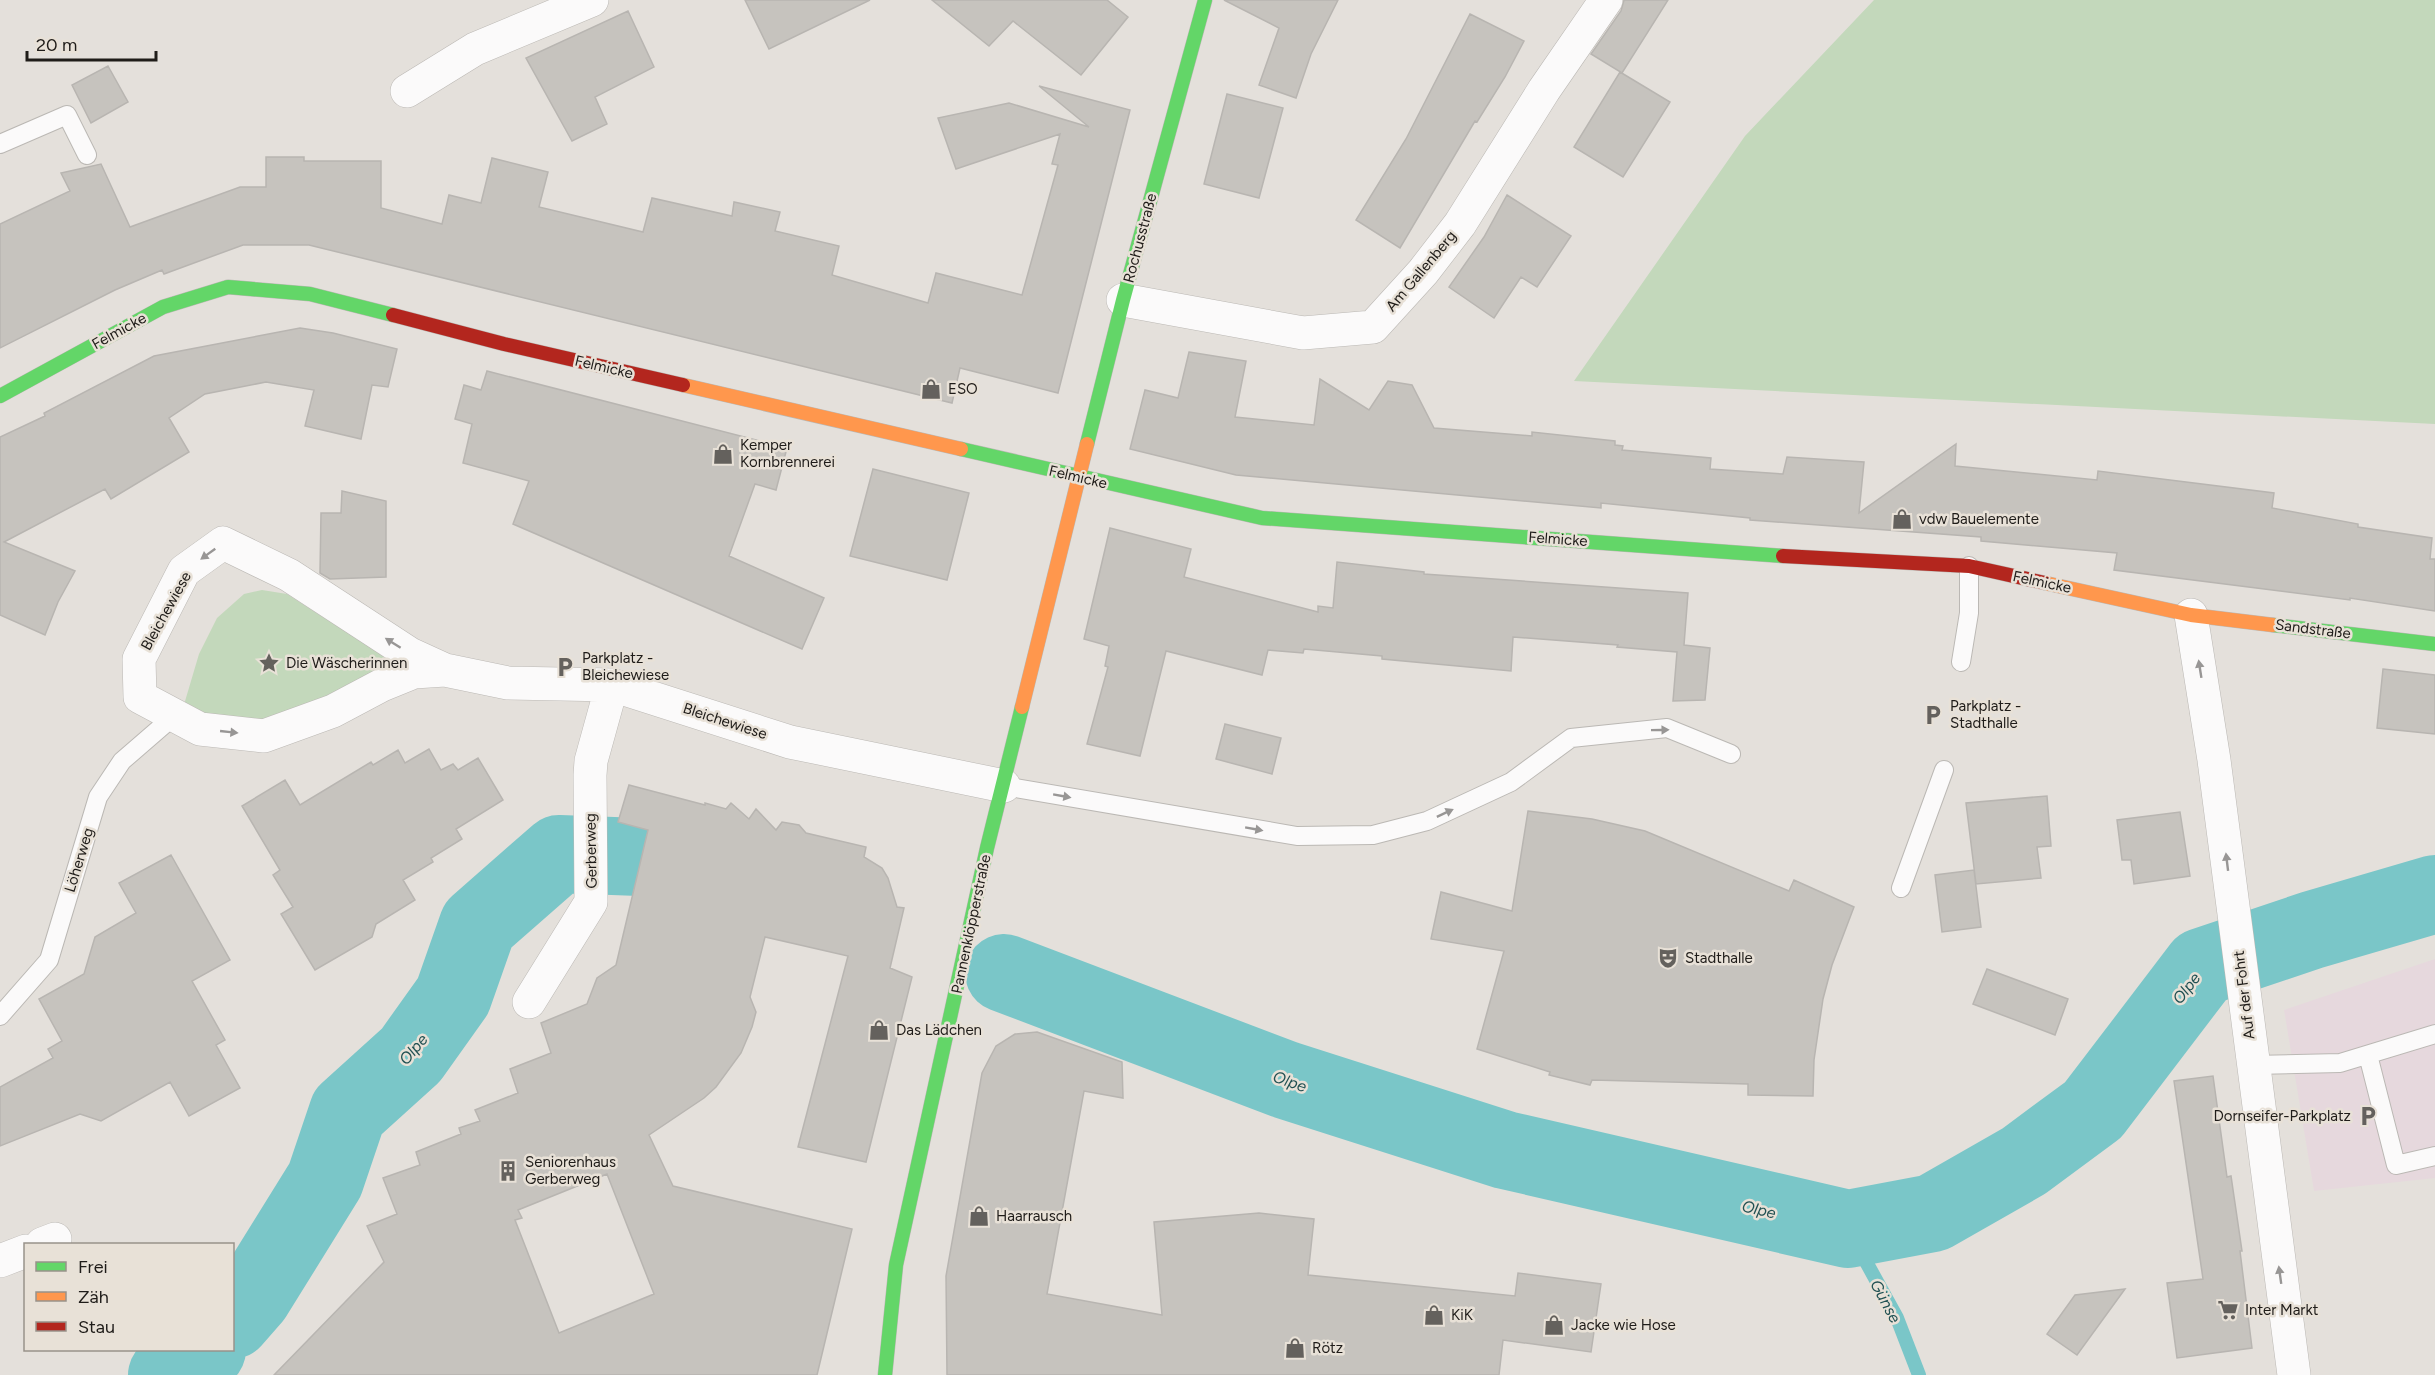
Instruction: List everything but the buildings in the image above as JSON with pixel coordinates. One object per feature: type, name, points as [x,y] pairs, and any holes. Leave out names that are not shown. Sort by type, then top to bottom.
[{"type":"street","points":[[407,91],[475,49],[592,0]]},
{"type":"street","name":"Rochusstraße","points":[[1078,477],[1123,300],[1205,0]]},
{"type":"street","name":"Am Gallenberg","points":[[1123,300],[1303,333],[1373,327],[1423,272],[1460,224],[1544,90],[1606,0]]},
{"type":"street","name":"Felmicke","points":[[0,396],[163,307],[228,287],[310,294],[504,344],[1262,518],[1718,552],[1968,566],[2191,615]]},
{"type":"street","name":"Pannenklöpperstraße","points":[[885,1375],[896,1265],[987,848],[1078,477]]},
{"type":"street","name":"Bleichewiese","points":[[445,670],[414,672],[382,685],[333,711],[264,736],[200,729],[140,697],[139,659],[184,571],[223,543],[289,575],[410,654],[445,670],[508,683],[612,685],[790,742],[1004,786]]},
{"type":"street","name":"Sandstraße","points":[[2191,615],[2435,644]]},
{"type":"street","name":"Auf der Fohrt","points":[[2191,615],[2244,977],[2253,1065],[2294,1375]]},
{"type":"street","name":"Gerberweg","points":[[529,1002],[591,902],[591,761],[612,685]]},
{"type":"street","points":[[0,1261],[24,1252]]},
{"type":"lane","points":[[0,144],[67,115],[87,155]]},
{"type":"lane","points":[[1961,662],[1969,613],[1968,566]]},
{"type":"lane","name":"Löherweg","points":[[0,1016],[49,960],[98,797],[122,761],[174,716]]},
{"type":"lane","points":[[1004,786],[1297,837],[1373,835],[1427,821],[1511,782],[1571,738],[1667,728],[1731,754]]},
{"type":"lane","points":[[1901,888],[1944,770]]},
{"type":"lane","points":[[2253,1065],[2340,1063],[2435,1034]]},
{"type":"lane","points":[[2368,1054],[2396,1165],[2435,1156]]},
{"type":"shaded area","name":"Dornseifer-Parkplatz","points":[[2435,959],[2435,1178],[2314,1191],[2284,1010]]},
{"type":"green space","points":[[1874,0],[2435,0],[2435,424],[1574,381],[1745,136]]},
{"type":"green space","points":[[262,590],[287,594],[390,660],[407,667],[261,731],[183,708],[199,654],[217,618],[244,594]]},
{"type":"waterway","name":"Olpe","points":[[234,1318],[253,1296],[325,1180],[348,1112],[411,1055],[453,996],[478,925],[559,854],[640,857]]},
{"type":"waterway","name":"Olpe","points":[[1004,973],[1286,1080],[1505,1150],[1848,1229],[1933,1213],[2024,1161],[2093,1110],[2202,967],[2312,930],[2435,894]]},
{"type":"waterway","name":"Günse","points":[[1848,1229],[1897,1318],[1919,1375]]},
{"type":"waterway","name":"Olpe","points":[[167,1375],[205,1351]]},
{"type":"traffic: fast","points":[[1087,444],[1123,300],[1205,0]]},
{"type":"traffic: fast","points":[[0,396],[163,307],[228,287],[310,294],[393,315]]},
{"type":"traffic: fast","points":[[961,449],[1262,518],[1783,556]]},
{"type":"traffic: fast","points":[[2273,625],[2435,644]]},
{"type":"traffic: fast","points":[[885,1375],[896,1265],[987,848],[1022,707]]},
{"type":"traffic: slow","points":[[683,385],[961,449]]},
{"type":"traffic: slow","points":[[1022,707],[1087,444]]},
{"type":"traffic: slow","points":[[2045,583],[2191,615],[2273,625]]},
{"type":"traffic: jam","points":[[393,315],[504,344],[683,385]]},
{"type":"traffic: jam","points":[[1783,556],[1969,566],[2045,583]]},
{"type":"place","name":"ESO","points":[[931,389]]},
{"type":"place","name":"Kemper Kornbrennerei","points":[[723,454]]},
{"type":"place","name":"vdw Bauelemente","points":[[1902,519]]},
{"type":"place","name":"Die Wäscherinnen","points":[[269,663]]},
{"type":"place","name":"Parkplatz - Bleichewiese","points":[[565,667]]},
{"type":"place","name":"Parkplatz - Stadthalle","points":[[1933,715]]},
{"type":"place","name":"Stadthalle","points":[[1668,958]]},
{"type":"place","name":"Das Lädchen","points":[[879,1030]]},
{"type":"place","name":"Dornseifer-Parkplatz","points":[[2368,1116]]},
{"type":"place","name":"Seniorenhaus Gerberweg","points":[[508,1171]]},
{"type":"place","name":"Haarrausch","points":[[979,1216]]},
{"type":"place","name":"Inter Markt","points":[[2228,1310]]},
{"type":"place","name":"KiK","points":[[1434,1315]]},
{"type":"place","name":"Jacke wie Hose","points":[[1554,1325]]},
{"type":"place","name":"Rötz","points":[[1295,1348]]}]
